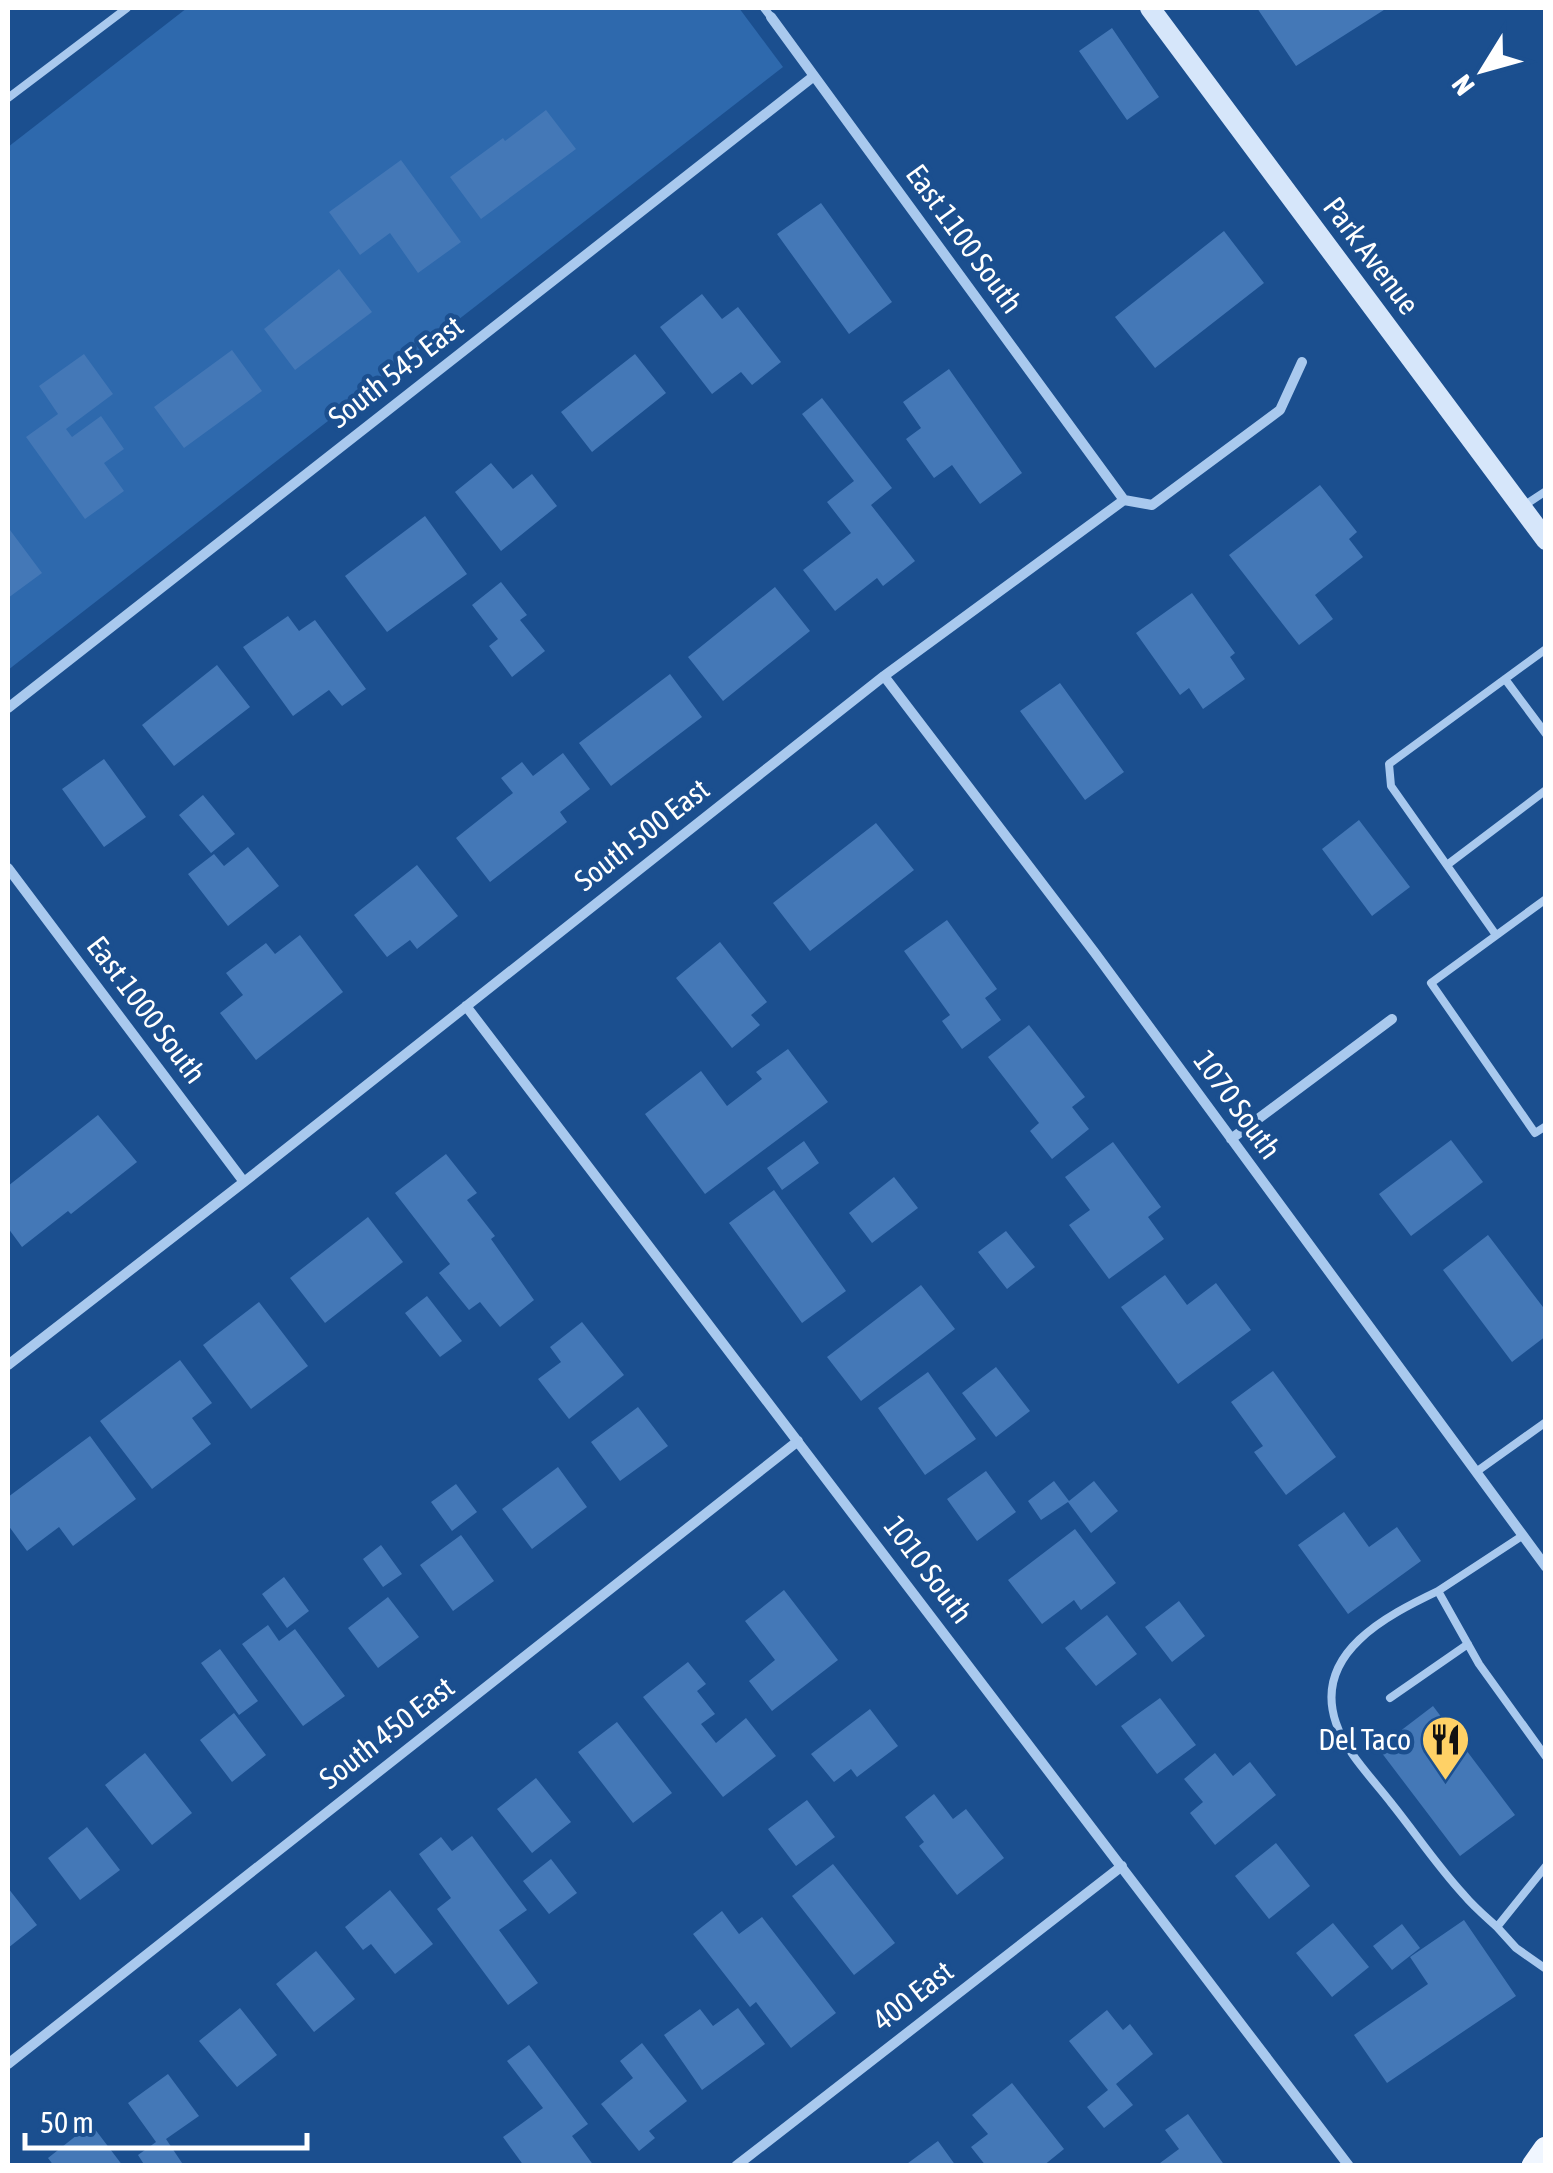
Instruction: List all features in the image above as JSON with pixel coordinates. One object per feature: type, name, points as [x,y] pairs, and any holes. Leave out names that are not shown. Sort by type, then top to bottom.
[{"type":"main road","points":[[1534,2166],[1546,2149]]},
{"type":"street","name":"Park Avenue","points":[[1150,8],[1546,540]]},
{"type":"street","name":"East 1100 South","points":[[767,12],[1124,500]]},
{"type":"street","name":"South 545 East","points":[[8,708],[814,76]]},
{"type":"street","name":"South 500 East","points":[[8,1365],[884,676],[1124,500],[1152,504],[1280,410],[1302,362]]},
{"type":"street","name":"1070 South","points":[[884,676],[1096,953],[1546,1567]]},
{"type":"street","name":"East 1000 South","points":[[8,868],[244,1182]]},
{"type":"street","name":"1010 South","points":[[466,1006],[1349,2166]]},
{"type":"street","points":[[1232,1139],[1392,1019]]},
{"type":"street","name":"South 450 East","points":[[8,2064],[798,1441]]},
{"type":"street","name":"400 East","points":[[736,2166],[1122,1866]]},
{"type":"lane","points":[[8,98],[127,8]]},
{"type":"lane","points":[[1521,508],[1546,491]]},
{"type":"lane","points":[[1496,935],[1390,786],[1389,764],[1546,650]]},
{"type":"lane","points":[[1505,679],[1546,734]]},
{"type":"lane","points":[[1447,865],[1546,790]]},
{"type":"lane","points":[[1546,899],[1431,984],[1535,1134],[1546,1126]]},
{"type":"lane","points":[[1476,1472],[1546,1422]]},
{"type":"lane","points":[[1522,1536],[1363,1635],[1348,1650],[1336,1674],[1332,1698],[1336,1722],[1352,1752],[1463,1895],[1516,1948],[1546,1969]]},
{"type":"lane","points":[[1438,1591],[1479,1664],[1546,1756]]},
{"type":"lane","points":[[1390,1698],[1468,1644]]},
{"type":"lane","points":[[1497,1927],[1546,1866]]},
{"type":"shaded area","points":[[187,8],[739,8],[783,67],[8,670],[8,147]]},
{"type":"building","points":[[1257,8],[1387,8],[1296,66]]},
{"type":"building","points":[[1112,28],[1159,97],[1127,120],[1079,51]]},
{"type":"building","points":[[546,110],[576,149],[481,219],[450,177]]},
{"type":"building","points":[[401,160],[461,242],[418,273],[390,233],[360,255],[329,212]]},
{"type":"building","points":[[821,203],[892,302],[849,334],[777,234]]},
{"type":"building","points":[[1224,231],[1264,283],[1155,368],[1115,317]]},
{"type":"building","points":[[339,269],[372,312],[295,370],[264,329]]},
{"type":"building","points":[[702,294],[722,319],[738,307],[781,362],[752,385],[741,372],[712,394],[660,327]]},
{"type":"building","points":[[232,350],[262,391],[184,448],[154,407]]},
{"type":"building","points":[[84,354],[113,394],[66,429],[72,437],[101,416],[124,449],[104,463],[124,491],[85,519],[26,437],[58,414],[39,386]]},
{"type":"building","points":[[635,354],[666,393],[592,452],[561,412]]},
{"type":"building","points":[[949,369],[1022,473],[980,504],[952,465],[934,478],[906,439],[921,428],[903,402]]},
{"type":"building","points":[[822,398],[892,488],[871,505],[915,561],[883,586],[877,578],[835,611],[803,570],[851,533],[827,502],[854,481],[802,414]]},
{"type":"building","points":[[491,463],[513,489],[532,474],[557,506],[501,551],[455,492]]},
{"type":"building","points":[[1320,485],[1357,532],[1349,539],[1363,557],[1315,595],[1333,619],[1299,645],[1229,555]]},
{"type":"building","points":[[425,516],[467,574],[387,632],[345,576]]},
{"type":"building","points":[[8,532],[42,573],[8,598]]},
{"type":"building","points":[[501,582],[527,615],[520,620],[545,651],[512,677],[489,646],[498,639],[472,605]]},
{"type":"building","points":[[775,587],[810,631],[723,701],[688,657]]},
{"type":"building","points":[[1192,593],[1235,653],[1230,657],[1245,679],[1203,709],[1189,688],[1180,695],[1136,633]]},
{"type":"building","points":[[288,616],[299,631],[315,620],[366,689],[342,706],[329,690],[293,716],[243,647]]},
{"type":"building","points":[[217,665],[250,707],[174,766],[142,725]]},
{"type":"building","points":[[670,674],[702,717],[611,786],[579,743]]},
{"type":"building","points":[[1060,683],[1124,772],[1085,800],[1020,711]]},
{"type":"building","points":[[563,753],[590,789],[560,812],[567,822],[490,882],[456,838],[513,793],[501,778],[522,762],[533,776]]},
{"type":"building","points":[[104,759],[146,817],[104,847],[62,789]]},
{"type":"building","points":[[203,795],[235,834],[211,853],[179,815]]},
{"type":"building","points":[[1359,820],[1410,887],[1372,916],[1322,849]]},
{"type":"building","points":[[876,823],[914,870],[810,951],[773,903]]},
{"type":"building","points":[[248,847],[279,886],[228,926],[188,874],[214,854],[224,866]]},
{"type":"building","points":[[417,865],[458,916],[417,949],[410,940],[387,957],[354,915]]},
{"type":"building","points":[[947,920],[997,989],[985,998],[1001,1020],[962,1049],[942,1021],[950,1015],[904,951]]},
{"type":"building","points":[[300,935],[343,992],[256,1060],[220,1013],[243,995],[226,973],[266,943],[275,954]]},
{"type":"building","points":[[720,942],[767,1002],[751,1015],[760,1025],[732,1048],[676,978]]},
{"type":"building","points":[[1029,1025],[1085,1097],[1072,1107],[1089,1129],[1052,1159],[1030,1131],[1039,1123],[988,1057]]},
{"type":"building","points":[[788,1049],[828,1102],[705,1194],[645,1114],[701,1071],[727,1106],[762,1079],[756,1072]]},
{"type":"building","points":[[98,1115],[137,1162],[22,1247],[8,1228],[8,1186]]},
{"type":"building","points":[[1451,1140],[1483,1182],[1411,1236],[1379,1194]]},
{"type":"building","points":[[804,1141],[819,1163],[782,1190],[767,1168]]},
{"type":"building","points":[[1113,1142],[1161,1207],[1148,1217],[1164,1239],[1109,1279],[1069,1225],[1090,1210],[1065,1177]]},
{"type":"building","points":[[446,1154],[477,1193],[467,1200],[495,1236],[491,1239],[534,1300],[500,1327],[480,1302],[469,1310],[439,1273],[450,1264],[395,1193]]},
{"type":"building","points":[[894,1177],[918,1208],[872,1243],[849,1213]]},
{"type":"building","points":[[774,1190],[846,1291],[802,1323],[729,1223]]},
{"type":"building","points":[[368,1217],[403,1262],[325,1323],[290,1278]]},
{"type":"building","points":[[1006,1231],[1035,1267],[1007,1289],[978,1252]]},
{"type":"building","points":[[1488,1235],[1546,1311],[1546,1336],[1512,1362],[1443,1270]]},
{"type":"building","points":[[1165,1275],[1187,1305],[1216,1283],[1251,1330],[1178,1384],[1121,1307]]},
{"type":"building","points":[[921,1285],[955,1329],[861,1401],[827,1357]]},
{"type":"building","points":[[427,1296],[462,1341],[440,1357],[405,1313]]},
{"type":"building","points":[[259,1302],[308,1366],[251,1409],[203,1345]]},
{"type":"building","points":[[582,1322],[624,1375],[569,1419],[538,1379],[561,1362],[550,1347]]},
{"type":"building","points":[[180,1360],[212,1403],[192,1418],[211,1444],[152,1489],[100,1421]]},
{"type":"building","points":[[996,1367],[1030,1411],[996,1437],[962,1393]]},
{"type":"building","points":[[1273,1371],[1336,1457],[1286,1495],[1254,1452],[1263,1446],[1231,1402]]},
{"type":"building","points":[[928,1372],[976,1439],[925,1475],[878,1408]]},
{"type":"building","points":[[638,1407],[668,1446],[620,1481],[591,1442]]},
{"type":"building","points":[[90,1436],[136,1499],[73,1546],[59,1527],[27,1551],[8,1525],[8,1497]]},
{"type":"building","points":[[558,1467],[587,1507],[532,1549],[502,1509]]},
{"type":"building","points":[[986,1471],[1016,1512],[977,1541],[947,1499]]},
{"type":"building","points":[[1054,1481],[1069,1501],[1094,1481],[1118,1511],[1091,1533],[1068,1502],[1041,1520],[1028,1501]]},
{"type":"building","points":[[456,1484],[477,1512],[452,1531],[431,1502]]},
{"type":"building","points":[[1344,1512],[1369,1547],[1397,1527],[1421,1561],[1348,1614],[1298,1545]]},
{"type":"building","points":[[1075,1529],[1116,1583],[1081,1610],[1074,1600],[1042,1624],[1008,1580]]},
{"type":"building","points":[[461,1535],[494,1581],[453,1611],[420,1565]]},
{"type":"building","points":[[381,1545],[402,1574],[383,1587],[363,1559]]},
{"type":"building","points":[[284,1577],[309,1611],[287,1628],[262,1594]]},
{"type":"building","points":[[784,1590],[838,1660],[772,1711],[749,1681],[775,1660],[745,1621]]},
{"type":"building","points":[[388,1597],[419,1637],[378,1668],[348,1628]]},
{"type":"building","points":[[1179,1601],[1205,1636],[1172,1662],[1145,1627]]},
{"type":"building","points":[[1107,1615],[1137,1654],[1096,1686],[1065,1648]]},
{"type":"building","points":[[268,1625],[279,1641],[295,1629],[345,1696],[303,1726],[242,1644]]},
{"type":"building","points":[[220,1649],[258,1701],[239,1715],[201,1663]]},
{"type":"building","points":[[688,1662],[706,1684],[697,1691],[715,1714],[701,1724],[716,1743],[746,1718],[776,1756],[723,1797],[643,1697]]},
{"type":"building","points":[[1160,1698],[1196,1745],[1157,1774],[1121,1726]]},
{"type":"building","name":"Del Taco","points":[[1433,1706],[1515,1815],[1460,1856],[1378,1748]]},
{"type":"building","points":[[870,1709],[898,1746],[857,1777],[851,1769],[834,1782],[811,1754]]},
{"type":"building","points":[[234,1713],[266,1755],[232,1782],[200,1740]]},
{"type":"building","points":[[617,1722],[672,1793],[633,1823],[578,1752]]},
{"type":"building","points":[[145,1753],[192,1813],[152,1845],[105,1785]]},
{"type":"building","points":[[1215,1753],[1233,1776],[1250,1762],[1276,1795],[1215,1845],[1190,1813],[1203,1802],[1184,1779]]},
{"type":"building","points":[[536,1778],[571,1822],[532,1853],[497,1809]]},
{"type":"building","points":[[934,1794],[953,1819],[966,1809],[1004,1858],[957,1895],[919,1846],[924,1842],[905,1817]]},
{"type":"building","points":[[807,1800],[835,1837],[796,1866],[768,1829]]},
{"type":"building","points":[[87,1827],[120,1870],[80,1900],[48,1858]]},
{"type":"building","points":[[472,1836],[527,1910],[499,1930],[538,1983],[508,2005],[437,1909],[451,1898],[419,1854],[441,1837],[452,1851]]},
{"type":"building","points":[[1276,1843],[1310,1886],[1269,1919],[1235,1876]]},
{"type":"building","points":[[551,1859],[577,1893],[549,1914],[523,1881]]},
{"type":"building","points":[[833,1864],[895,1943],[854,1975],[792,1896]]},
{"type":"building","points":[[8,1888],[37,1925],[8,1948]]},
{"type":"building","points":[[390,1890],[433,1944],[395,1974],[371,1944],[363,1950],[345,1927]]},
{"type":"building","points":[[722,1911],[739,1934],[762,1917],[836,2013],[791,2048],[756,2002],[750,2007],[693,1934]]},
{"type":"building","points":[[1464,1920],[1516,1996],[1387,2083],[1354,2035],[1428,1984],[1410,1957]]},
{"type":"building","points":[[1333,1923],[1369,1967],[1332,1997],[1296,1953]]},
{"type":"building","points":[[1402,1924],[1420,1948],[1392,1970],[1373,1946]]},
{"type":"building","points":[[316,1951],[355,1999],[314,2032],[276,1984]]},
{"type":"building","points":[[240,2008],[277,2055],[237,2087],[199,2041]]},
{"type":"building","points":[[738,2008],[765,2044],[702,2090],[664,2035],[700,2009],[713,2026]]},
{"type":"building","points":[[1107,2010],[1123,2030],[1130,2024],[1153,2054],[1116,2084],[1133,2105],[1104,2128],[1087,2107],[1108,2090],[1069,2041]]},
{"type":"building","points":[[642,2043],[687,2101],[649,2131],[655,2138],[639,2151],[601,2104],[633,2078],[620,2061]]},
{"type":"building","points":[[529,2045],[588,2124],[572,2136],[594,2166],[524,2166],[503,2137],[543,2108],[507,2061]]},
{"type":"building","points":[[168,2074],[199,2116],[166,2139],[184,2166],[145,2166],[138,2155],[156,2142],[128,2103]]},
{"type":"building","points":[[1012,2083],[1064,2149],[1043,2166],[986,2166],[971,2147],[988,2134],[972,2115]]},
{"type":"building","points":[[1188,2114],[1225,2166],[1156,2166],[1179,2149],[1165,2130]]},
{"type":"building","points":[[91,2124],[123,2166],[54,2166],[48,2158]]},
{"type":"building","points":[[938,2141],[956,2166],[904,2166]]},
{"type":"place","name":"Del Taco","points":[[1446,1782]]}]
